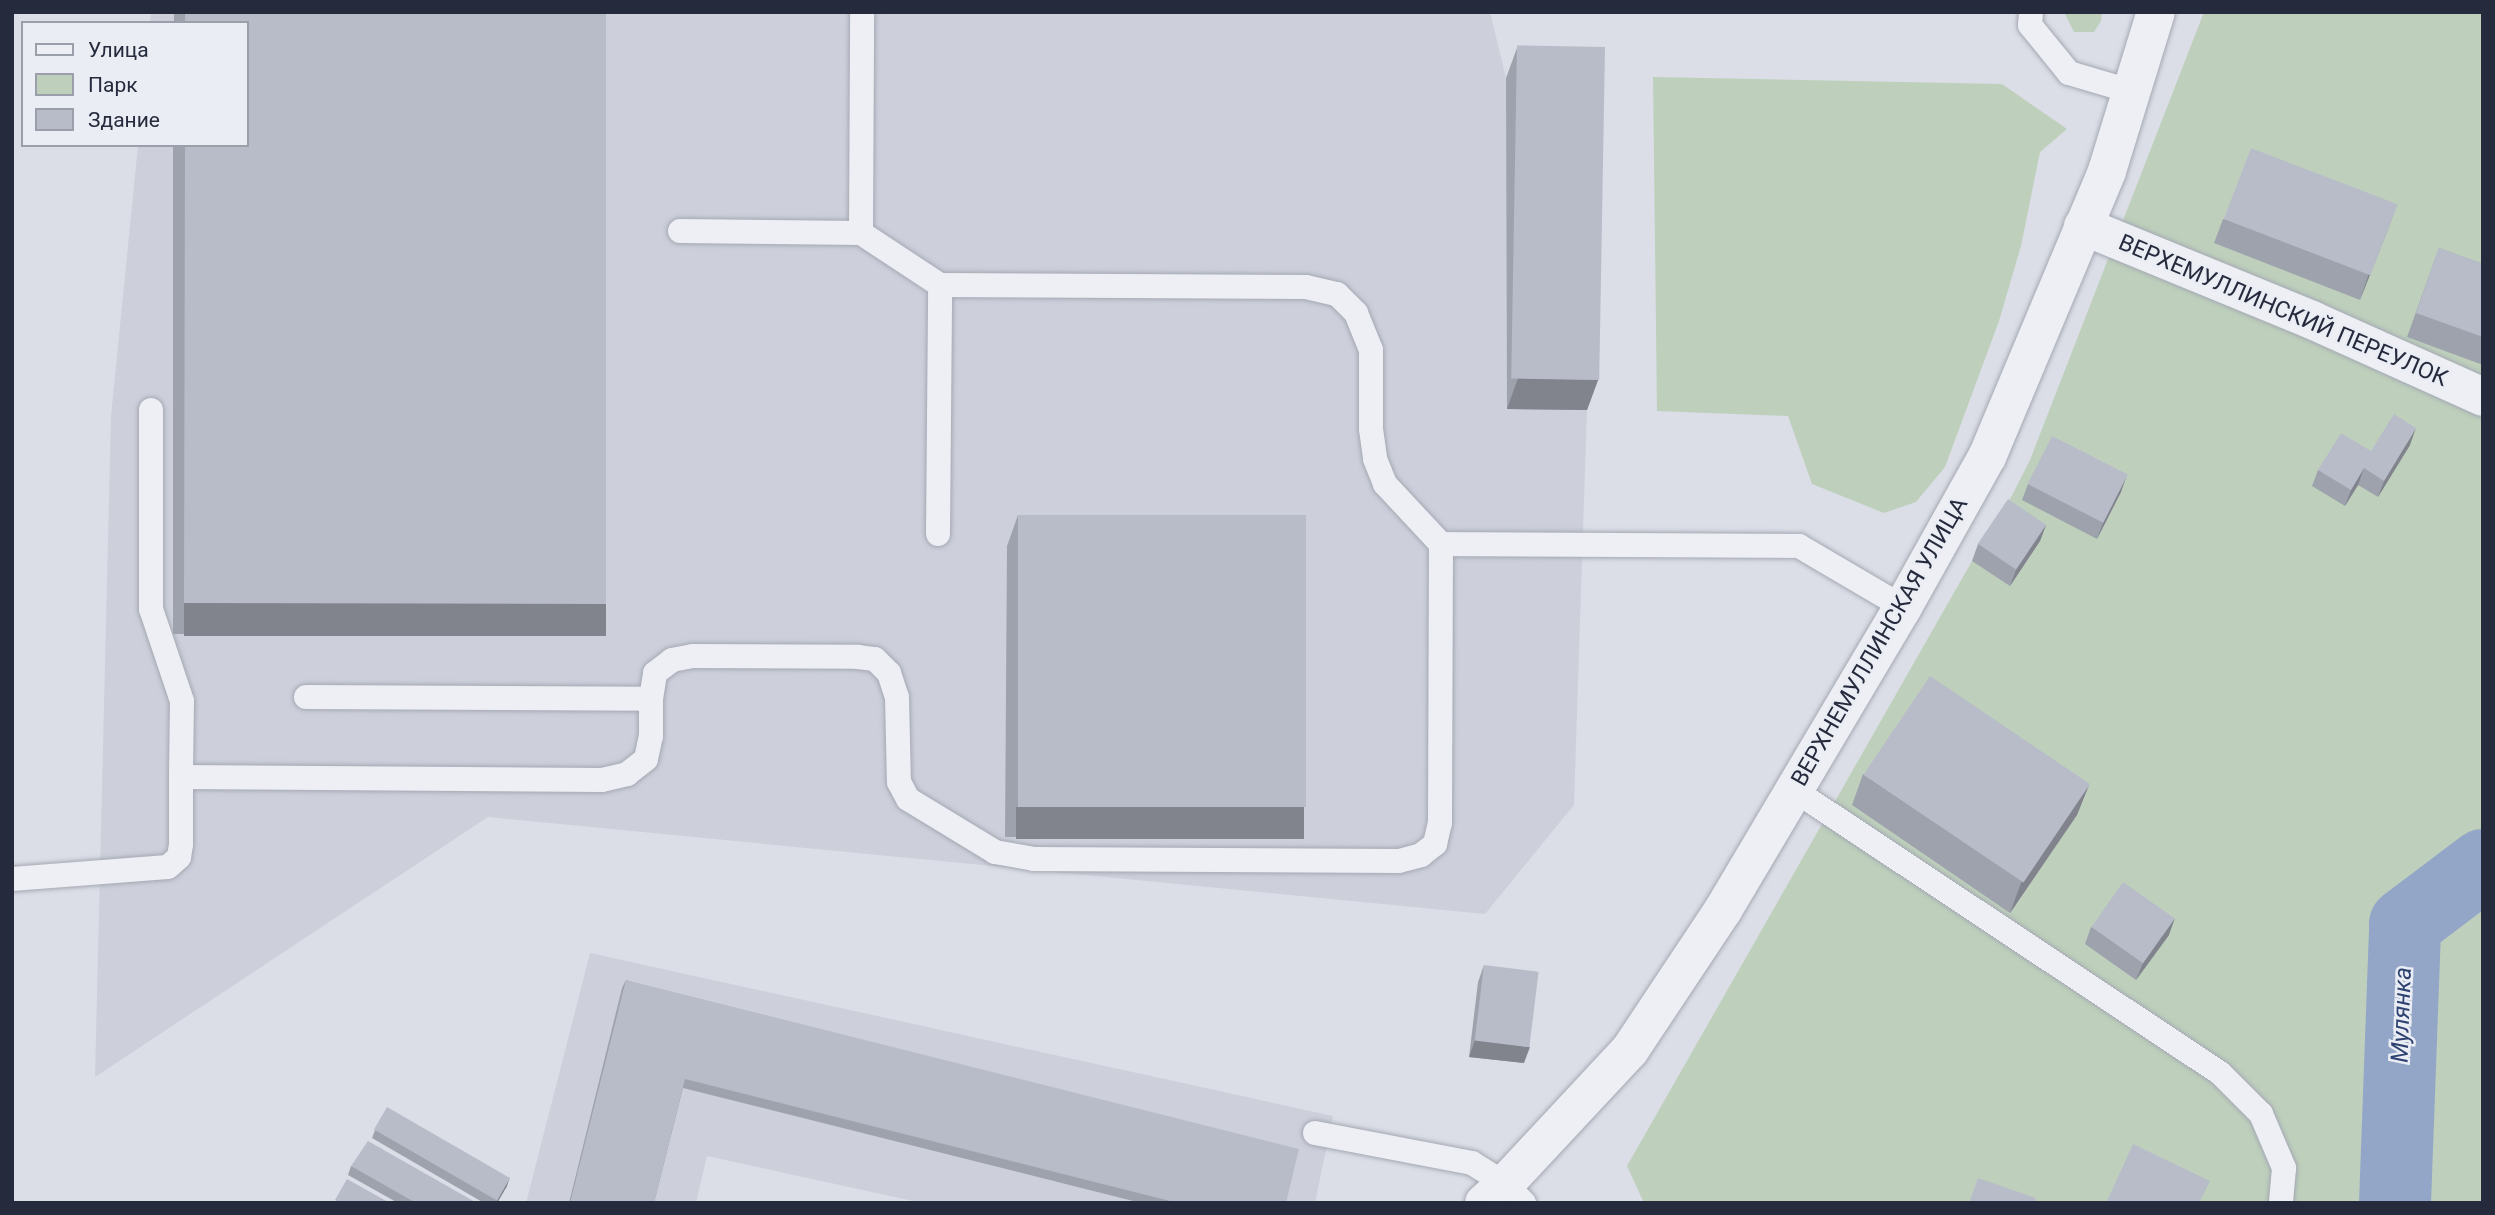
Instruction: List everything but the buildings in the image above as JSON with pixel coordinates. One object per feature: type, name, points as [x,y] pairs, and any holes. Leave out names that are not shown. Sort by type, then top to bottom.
[{"type":"street","name":"ВЕРХНЕМУЛЛИНСКАЯ УЛИЦА","points":[[1505,1196],[1630,1050],[1723,910],[1903,607],[1987,457],[2107,171],[2156,12]]},
{"type":"street","name":"ВЕРХЕМУЛЛИНСКИЙ ПЕРЕУЛОК","points":[[2083,226],[2312,320],[2483,397]]},
{"type":"lane","points":[[861,233],[862,12]]},
{"type":"lane","points":[[2031,12],[2030,25],[2069,73],[2133,92]]},
{"type":"lane","points":[[680,232],[861,233],[940,285],[1306,287],[1337,294],[1356,313],[1371,350],[1371,429],[1385,484],[1441,544],[1799,546],[1903,607]]},
{"type":"lane","points":[[938,534],[940,285]]},
{"type":"lane","points":[[12,879],[168,867],[179,857],[182,701],[151,609],[151,410]]},
{"type":"lane","points":[[181,777],[602,780],[627,774],[646,759],[651,736],[651,699],[655,673],[672,660],[693,656],[858,657],[875,659],[889,673],[897,697],[896,760],[899,782],[908,799],[995,852],[1034,859],[1399,861],[1422,855],[1435,844],[1440,823],[1441,544]]},
{"type":"lane","points":[[306,697],[651,699]]},
{"type":"lane","points":[[1794,790],[2220,1073],[2261,1114],[2284,1168],[2281,1203]]},
{"type":"lane","points":[[1314,1133],[1472,1163],[1505,1196]]},
{"type":"shaded area","points":[[151,12],[1490,12],[1506,78],[1593,77],[1587,410],[1574,805],[1485,914],[488,817],[95,1077],[111,416],[138,147],[248,147],[248,21],[150,21]]},
{"type":"shaded area","points":[[590,953],[1333,1116],[1315,1203],[922,1203],[707,1156],[696,1203],[526,1203]]},
{"type":"green space","points":[[2064,12],[2102,12],[2101,21],[2094,32],[2074,32]]},
{"type":"green space","points":[[2204,12],[2483,12],[2483,1203],[1644,1203],[1627,1166],[1972,561],[2002,515],[2030,460]]},
{"type":"green space","points":[[1653,77],[2002,84],[2067,129],[2040,152],[2021,246],[1999,321],[1945,467],[1916,502],[1884,513],[1812,484],[1788,416],[1657,411]]},
{"type":"waterway","name":"Мулянка","points":[[2395,1203],[2405,924],[2483,865]]}]
